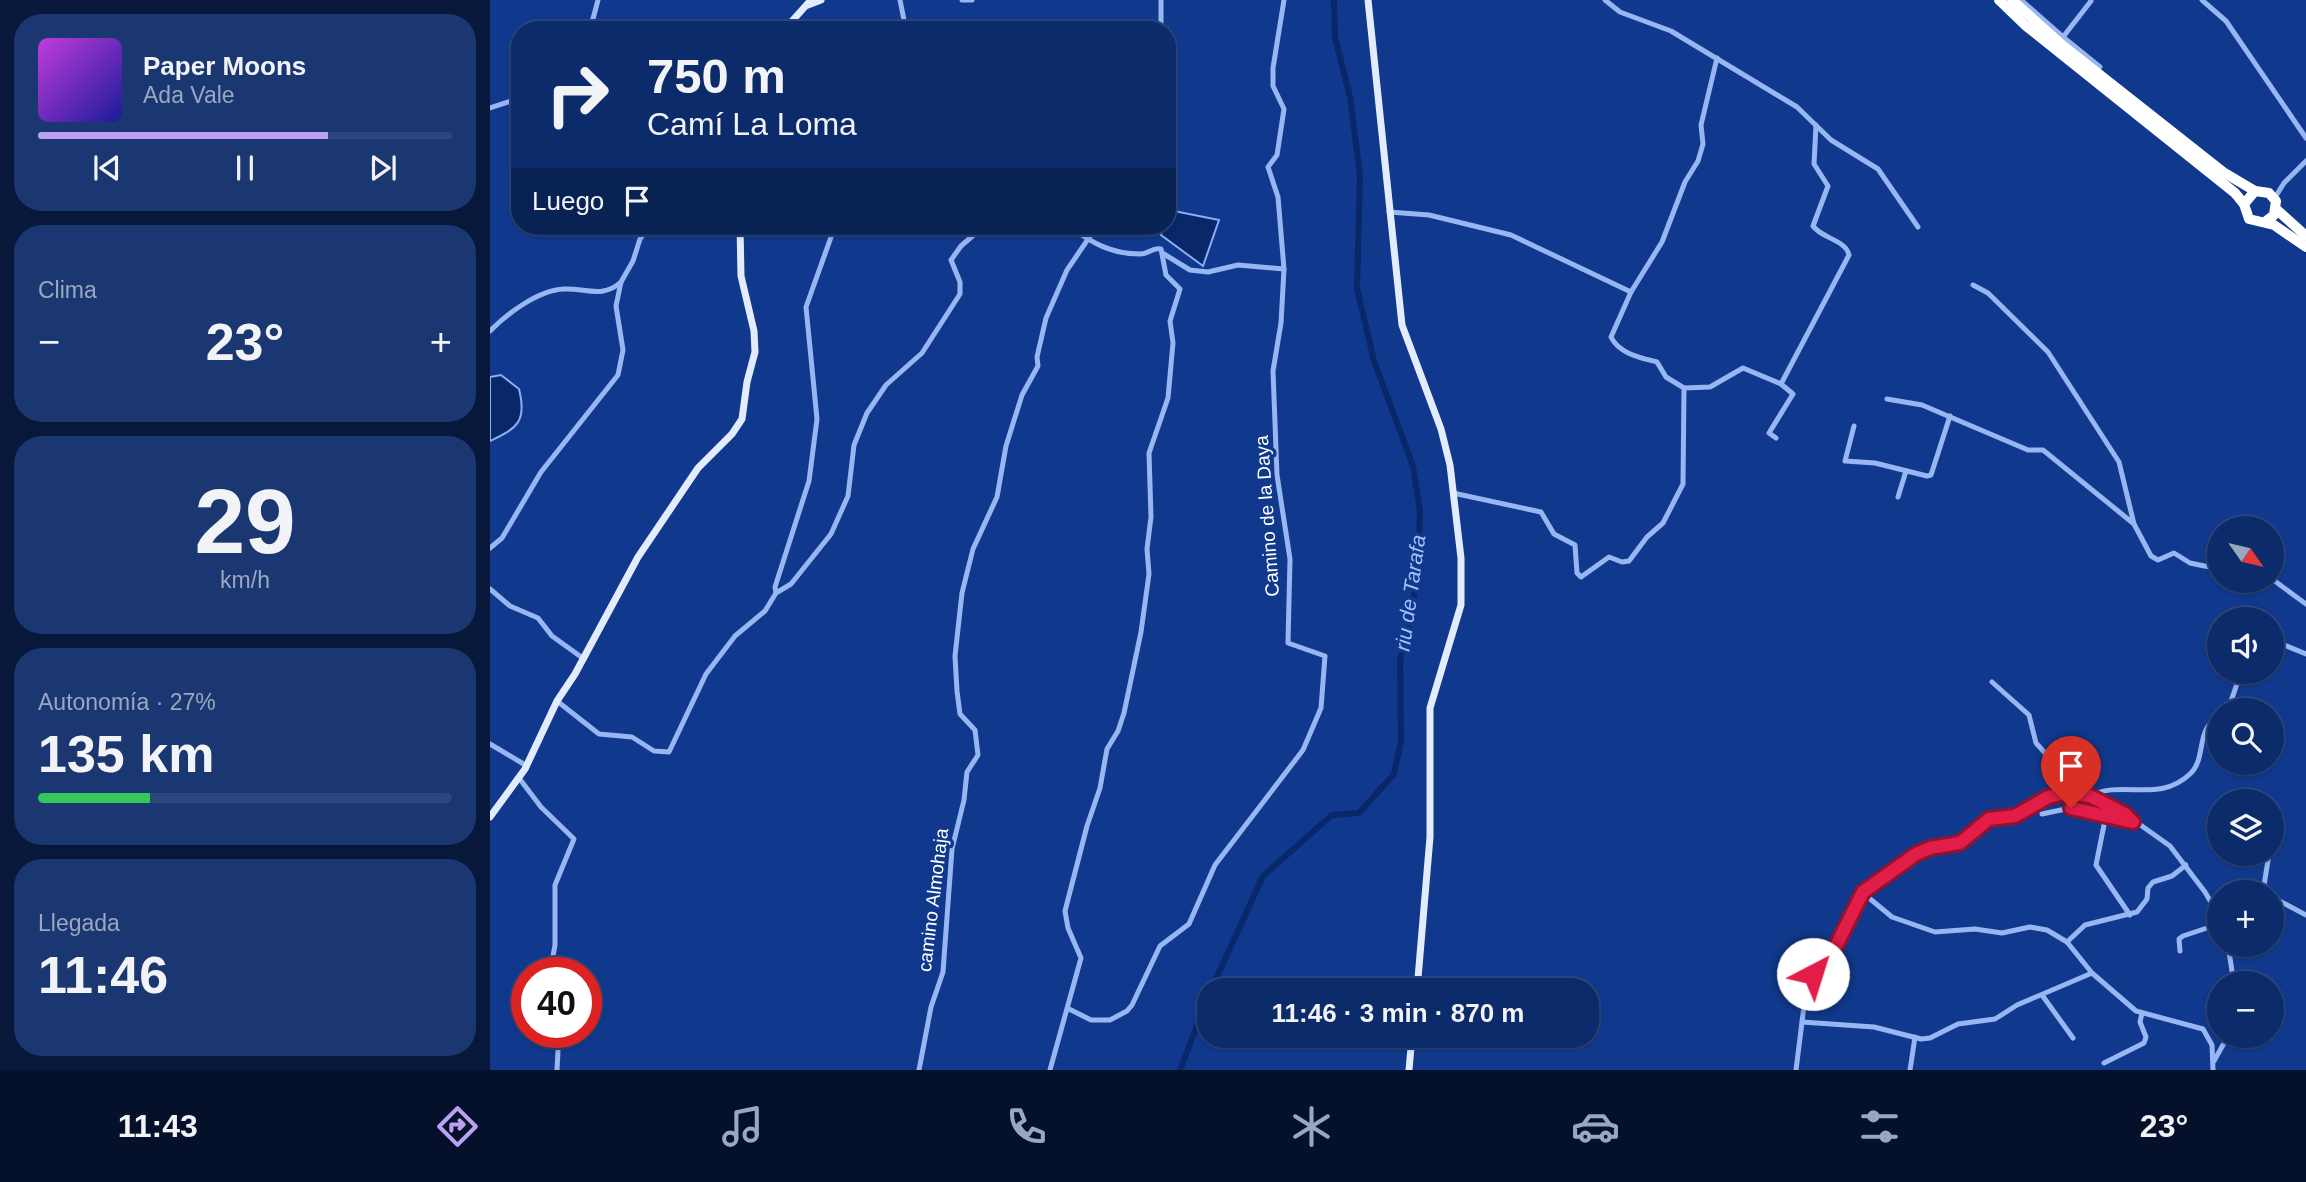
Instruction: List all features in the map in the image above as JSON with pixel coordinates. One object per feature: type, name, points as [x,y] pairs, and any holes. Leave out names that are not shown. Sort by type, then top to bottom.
[{"type":"highway","points":[[1999,0],[2025,25],[2235,192],[2251,220],[2265,222],[2306,243]]},
{"type":"highway","points":[[2012,0],[2062,44],[2223,172],[2260,191],[2275,204],[2306,243]]},
{"type":"highway","points":[[2244,204],[2260,191]]},
{"type":"highway","points":[[2265,222],[2272,218],[2275,204]]},
{"type":"main road","points":[[791,21],[811,0]]},
{"type":"main road","points":[[801,8],[821,0]]},
{"type":"main road","points":[[1367,0],[1402,325],[1441,429],[1450,465],[1461,558],[1461,606],[1430,708],[1430,837],[1418,978]]},
{"type":"main road","points":[[490,817],[527,766],[557,701],[638,557],[698,468],[732,434],[742,419],[747,382],[755,352],[754,331],[741,276],[740,235]]},
{"type":"main road","points":[[1409,1070],[1411,1048]]},
{"type":"street","points":[[592,21],[598,0]]},
{"type":"street","points":[[900,0],[904,21]]},
{"type":"street","points":[[962,0],[972,0]]},
{"type":"street","points":[[1161,0],[1161,21]]},
{"type":"street","name":"Camino de la Daya","points":[[1069,1009],[1091,1020],[1110,1020],[1127,1012],[1160,946],[1189,924],[1215,865],[1283,779],[1317,723],[1324,689],[1325,656],[1287,643],[1290,559],[1277,475],[1273,371],[1281,323],[1284,269],[1278,197],[1268,167],[1277,155],[1284,109],[1273,86],[1273,68],[1284,0]]},
{"type":"street","points":[[1605,0],[1620,12],[1671,32],[1797,107],[1831,140],[1878,169],[1918,227]]},
{"type":"street","points":[[2021,0],[2100,67]]},
{"type":"street","points":[[2202,0],[2226,21],[2306,138]]},
{"type":"street","points":[[2063,37],[2091,1]]},
{"type":"street","points":[[1717,58],[1700,125],[1703,144],[1698,161],[1685,182],[1662,242],[1631,292],[1612,332],[1612,341],[1636,358],[1657,362],[1666,377],[1684,388],[1710,387],[1743,368],[1781,384],[1793,394],[1769,433],[1776,438]]},
{"type":"street","points":[[490,108],[511,102]]},
{"type":"street","points":[[1781,384],[1849,255],[1846,248],[1813,226],[1828,186],[1814,164],[1816,125]]},
{"type":"street","points":[[2275,204],[2284,183],[2306,161]]},
{"type":"street","points":[[2260,191],[2284,183]]},
{"type":"street","points":[[1389,212],[1429,215],[1511,235],[1631,292]]},
{"type":"street","points":[[490,548],[502,538],[541,472],[618,375],[623,350],[616,306],[621,282],[643,235]]},
{"type":"street","points":[[776,593],[775,587],[806,495],[817,419],[813,360],[807,329],[807,299],[833,235]]},
{"type":"street","points":[[557,701],[598,734],[634,738],[654,751],[667,753],[706,674],[739,632],[769,607],[776,593],[791,584],[831,534],[848,496],[850,466],[864,419],[886,384],[922,353],[959,296],[960,285],[952,266],[952,258],[975,235]]},
{"type":"street","points":[[1081,235],[1113,252],[1143,254],[1155,248],[1161,249],[1164,254],[1190,270],[1209,272],[1238,265],[1284,269]]},
{"type":"street","name":"camino Almohaja","points":[[919,1070],[931,1007],[943,972],[952,849],[964,800],[967,772],[978,755],[975,730],[960,714],[955,656],[962,593],[973,549],[997,496],[1006,446],[1022,395],[1038,366],[1037,357],[1045,318],[1068,270],[1091,235]]},
{"type":"street","points":[[1050,1070],[1081,958],[1068,928],[1065,911],[1087,825],[1100,788],[1107,749],[1124,713],[1141,632],[1149,574],[1147,549],[1152,502],[1149,453],[1168,398],[1173,343],[1170,321],[1181,289],[1166,275],[1164,254]]},
{"type":"street","points":[[490,331],[512,310],[551,292],[564,289],[598,293],[621,282]]},
{"type":"street","points":[[1973,285],[1988,293],[2048,352],[2119,462],[2134,524],[2151,556],[2156,560],[2174,552],[2190,563],[2207,567]]},
{"type":"street","points":[[1452,492],[1541,512],[1554,534],[1575,545],[1578,576],[1584,576],[1609,556],[1622,562],[1629,561],[1647,537],[1664,523],[1683,484],[1684,388]]},
{"type":"street","points":[[1887,399],[1922,405],[2028,450],[2043,450],[2134,524]]},
{"type":"street","points":[[1854,426],[1845,461],[1931,475],[1950,415]]},
{"type":"street","points":[[1898,497],[1906,471]]},
{"type":"street","points":[[2284,588],[2306,604]]},
{"type":"street","points":[[490,589],[510,606],[538,618],[552,636],[583,659]]},
{"type":"street","points":[[2284,645],[2306,654]]},
{"type":"street","points":[[1992,682],[2029,715],[2036,743],[2066,776],[2070,794]]},
{"type":"street","points":[[1796,1070],[1807,982],[1830,955],[1863,892],[1916,854],[1930,848],[1960,843],[1989,819],[2015,816],[2048,797],[2070,794],[2090,796],[2120,790],[2157,791],[2188,776],[2195,768],[2207,727]]},
{"type":"street","points":[[490,744],[527,766]]},
{"type":"street","points":[[519,778],[541,807],[574,839],[555,885],[553,957]]},
{"type":"street","points":[[2090,796],[2125,814],[2170,846],[2207,897]]},
{"type":"street","points":[[2042,814],[2075,807],[2106,818],[2133,822]]},
{"type":"street","points":[[2106,818],[2096,869],[2130,915]]},
{"type":"street","points":[[2067,942],[2085,925],[2130,915],[2144,904],[2153,882],[2172,876],[2186,865]]},
{"type":"street","points":[[1863,892],[1892,918],[1935,932],[1975,929],[2002,933],[2035,928],[2047,930],[2067,942],[2092,973],[2128,1006],[2142,1013],[2198,1026],[2210,1038],[2213,1070]]},
{"type":"street","points":[[2284,903],[2306,915]]},
{"type":"street","points":[[2180,951],[2179,939],[2207,928]]},
{"type":"street","points":[[1802,1022],[1874,1027],[1930,1038],[1958,1024],[1995,1019],[2017,1005],[2092,973]]},
{"type":"street","points":[[2042,995],[2073,1038]]},
{"type":"street","points":[[2104,1063],[2144,1042],[2140,1022],[2142,1013]]},
{"type":"street","points":[[1910,1070],[1915,1037]]},
{"type":"street","points":[[557,1070],[558,1048]]},
{"type":"street","points":[[2214,1061],[2221,1048]]},
{"type":"water","points":[[1176,211],[1219,220],[1203,266],[1161,235],[1176,235]]},
{"type":"water","points":[[501,375],[519,389],[521,416],[514,427],[490,441],[490,377]]},
{"type":"waterway","name":"riu de Tarafa","points":[[1216,978],[1263,876],[1332,815],[1359,813],[1394,774],[1401,741],[1400,659],[1409,628],[1418,569],[1420,511],[1413,466],[1374,361],[1357,288],[1360,175],[1350,97],[1335,37],[1334,0]]},
{"type":"waterway","name":"riu de Tarafa","points":[[1180,1070],[1197,1026]]},
{"type":"route","points":[[1813,974],[1836,946],[1863,892],[1916,854],[1930,848],[1954,846],[1989,819],[2015,816],[2048,797],[2065,793],[2090,796],[2112,806],[2133,822],[2071,808]]}]
